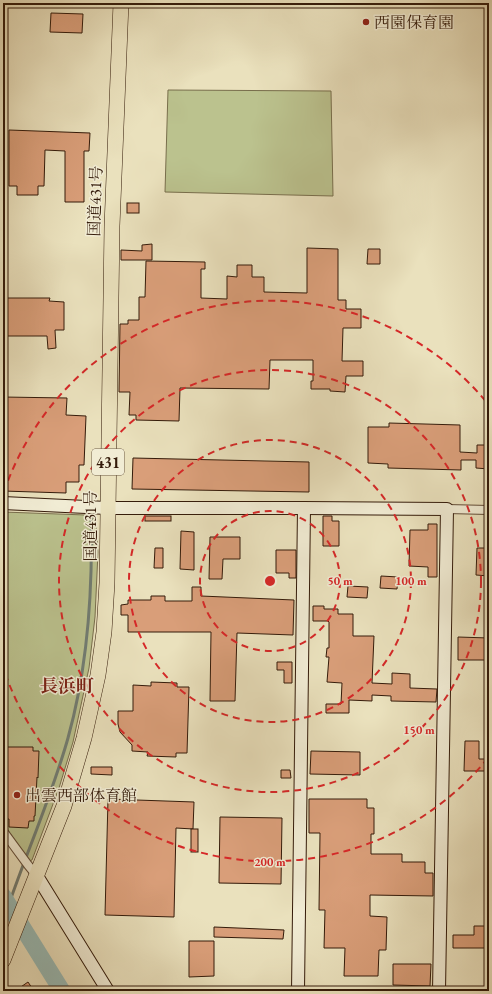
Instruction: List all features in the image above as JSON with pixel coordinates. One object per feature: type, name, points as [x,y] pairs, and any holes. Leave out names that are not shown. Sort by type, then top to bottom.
[{"type":"highway","name":"国道431号","points":[[3,960],[24,909],[32,870],[64,806],[84,738],[98,675],[104,632],[107,583],[112,226],[121,3]]},
{"type":"street","points":[[3,503],[108,508],[489,510]]},
{"type":"street","points":[[298,991],[304,508]]},
{"type":"street","points":[[439,991],[447,509]]},
{"type":"street","points":[[3,831],[32,870],[108,991]]},
{"type":"green space","points":[[168,90],[331,91],[333,196],[165,192]]},
{"type":"green space","points":[[3,512],[86,515],[94,518],[96,521],[98,552],[95,617],[89,668],[73,742],[59,788],[32,860],[29,861],[3,823]]},
{"type":"building","points":[[51,13],[83,14],[82,33],[50,32]]},
{"type":"building","points":[[9,130],[90,133],[89,151],[84,151],[84,202],[65,202],[65,151],[45,150],[44,186],[38,186],[38,195],[17,195],[17,186],[9,186]]},
{"type":"building","points":[[127,203],[139,203],[139,213],[127,213]]},
{"type":"building","points":[[152,244],[152,260],[121,260],[121,250],[142,251],[142,245]]},
{"type":"building","points":[[307,248],[338,249],[338,300],[346,300],[346,309],[361,309],[361,328],[343,328],[342,361],[363,361],[363,376],[346,376],[345,392],[330,391],[330,389],[311,389],[311,381],[313,381],[313,360],[270,360],[269,389],[180,388],[179,421],[136,420],[136,415],[129,415],[130,392],[119,392],[120,324],[128,324],[128,320],[139,320],[139,297],[145,297],[146,261],[205,262],[205,269],[201,269],[201,298],[227,299],[227,276],[237,277],[237,265],[252,265],[252,277],[264,277],[264,292],[307,293]]},
{"type":"building","points":[[368,249],[380,249],[380,264],[367,264]]},
{"type":"building","points":[[3,298],[50,298],[49,301],[64,302],[64,330],[55,330],[56,348],[48,349],[47,336],[3,336]]},
{"type":"building","points":[[3,397],[67,398],[66,415],[86,416],[84,465],[79,465],[79,482],[66,482],[66,493],[3,491]]},
{"type":"building","points":[[389,423],[460,425],[460,452],[477,453],[477,445],[489,445],[489,469],[476,468],[476,460],[461,460],[461,470],[388,468],[388,464],[368,463],[368,427],[389,427]]},
{"type":"building","points":[[133,458],[309,462],[309,492],[132,489]]},
{"type":"building","points":[[145,516],[171,516],[171,521],[145,521]]},
{"type":"building","points":[[323,516],[332,516],[332,521],[339,521],[339,546],[323,546]]},
{"type":"building","points":[[428,524],[437,524],[437,577],[428,577],[428,567],[409,566],[410,530],[428,530]]},
{"type":"building","points":[[181,531],[194,532],[194,570],[180,569]]},
{"type":"building","points":[[210,537],[240,537],[240,559],[223,559],[222,579],[209,579]]},
{"type":"building","points":[[155,548],[163,548],[163,568],[154,568]]},
{"type":"building","points":[[477,548],[489,548],[489,576],[476,575]]},
{"type":"building","points":[[276,550],[296,550],[296,578],[289,578],[289,573],[276,573]]},
{"type":"building","points":[[381,576],[398,577],[397,589],[380,588]]},
{"type":"building","points":[[348,586],[368,587],[367,598],[347,597]]},
{"type":"building","points":[[192,587],[201,587],[201,596],[294,600],[293,635],[237,633],[235,701],[210,701],[211,632],[128,632],[128,615],[121,615],[121,605],[128,604],[128,600],[151,600],[151,596],[165,596],[165,601],[192,601]]},
{"type":"building","points":[[313,606],[324,606],[324,609],[338,609],[338,614],[353,614],[353,636],[374,636],[372,683],[392,684],[392,673],[410,674],[410,688],[437,689],[436,702],[391,701],[391,696],[372,695],[372,701],[349,700],[349,713],[326,713],[326,704],[341,704],[342,683],[327,682],[329,657],[326,657],[327,648],[329,648],[329,622],[313,621]]},
{"type":"building","points":[[458,637],[489,638],[489,660],[458,660]]},
{"type":"building","points":[[277,662],[292,662],[292,683],[284,683],[284,670],[277,670]]},
{"type":"building","points":[[151,682],[177,683],[177,687],[189,687],[187,753],[176,753],[176,757],[147,756],[148,752],[132,751],[132,745],[120,732],[118,724],[118,711],[133,711],[133,685],[151,686]]},
{"type":"building","points":[[465,741],[479,741],[479,759],[489,759],[489,771],[464,771]]},
{"type":"building","points":[[3,747],[33,747],[33,751],[39,751],[35,816],[34,821],[29,821],[28,828],[9,827],[9,819],[3,819]]},
{"type":"building","points":[[311,751],[360,752],[360,775],[310,774]]},
{"type":"building","points":[[91,767],[112,767],[112,775],[91,774]]},
{"type":"building","points":[[281,770],[290,770],[291,778],[281,778]]},
{"type":"building","points":[[108,799],[194,802],[193,829],[176,828],[174,917],[105,915]]},
{"type":"building","points":[[309,799],[367,799],[367,808],[374,808],[374,834],[371,834],[371,854],[402,854],[402,862],[425,862],[425,873],[433,873],[433,896],[370,895],[370,916],[387,917],[386,950],[379,950],[378,976],[344,976],[345,948],[324,948],[325,910],[319,910],[320,833],[309,833]]},
{"type":"building","points":[[220,817],[282,818],[281,884],[219,883]]},
{"type":"building","points":[[191,829],[198,829],[198,852],[191,852]]},
{"type":"building","points":[[474,926],[488,926],[488,948],[453,948],[453,935],[474,935]]},
{"type":"building","points":[[214,927],[284,930],[283,939],[214,937]]},
{"type":"building","points":[[189,941],[214,941],[214,976],[189,977]]},
{"type":"building","points":[[393,964],[431,964],[430,986],[393,985]]},
{"type":"building","points":[[28,982],[34,991],[15,991]]},
{"type":"waterway","points":[[9,904],[55,780],[75,711],[85,656],[88,628],[91,572],[91,516]]},
{"type":"waterway","points":[[3,896],[62,991]]},
{"type":"place","name":"西園保育園","points":[[366,22]]},
{"type":"place","name":"出雲西部体育館","points":[[17,795]]},
{"type":"district","name":"長浜町","points":[[67,685]]}]
